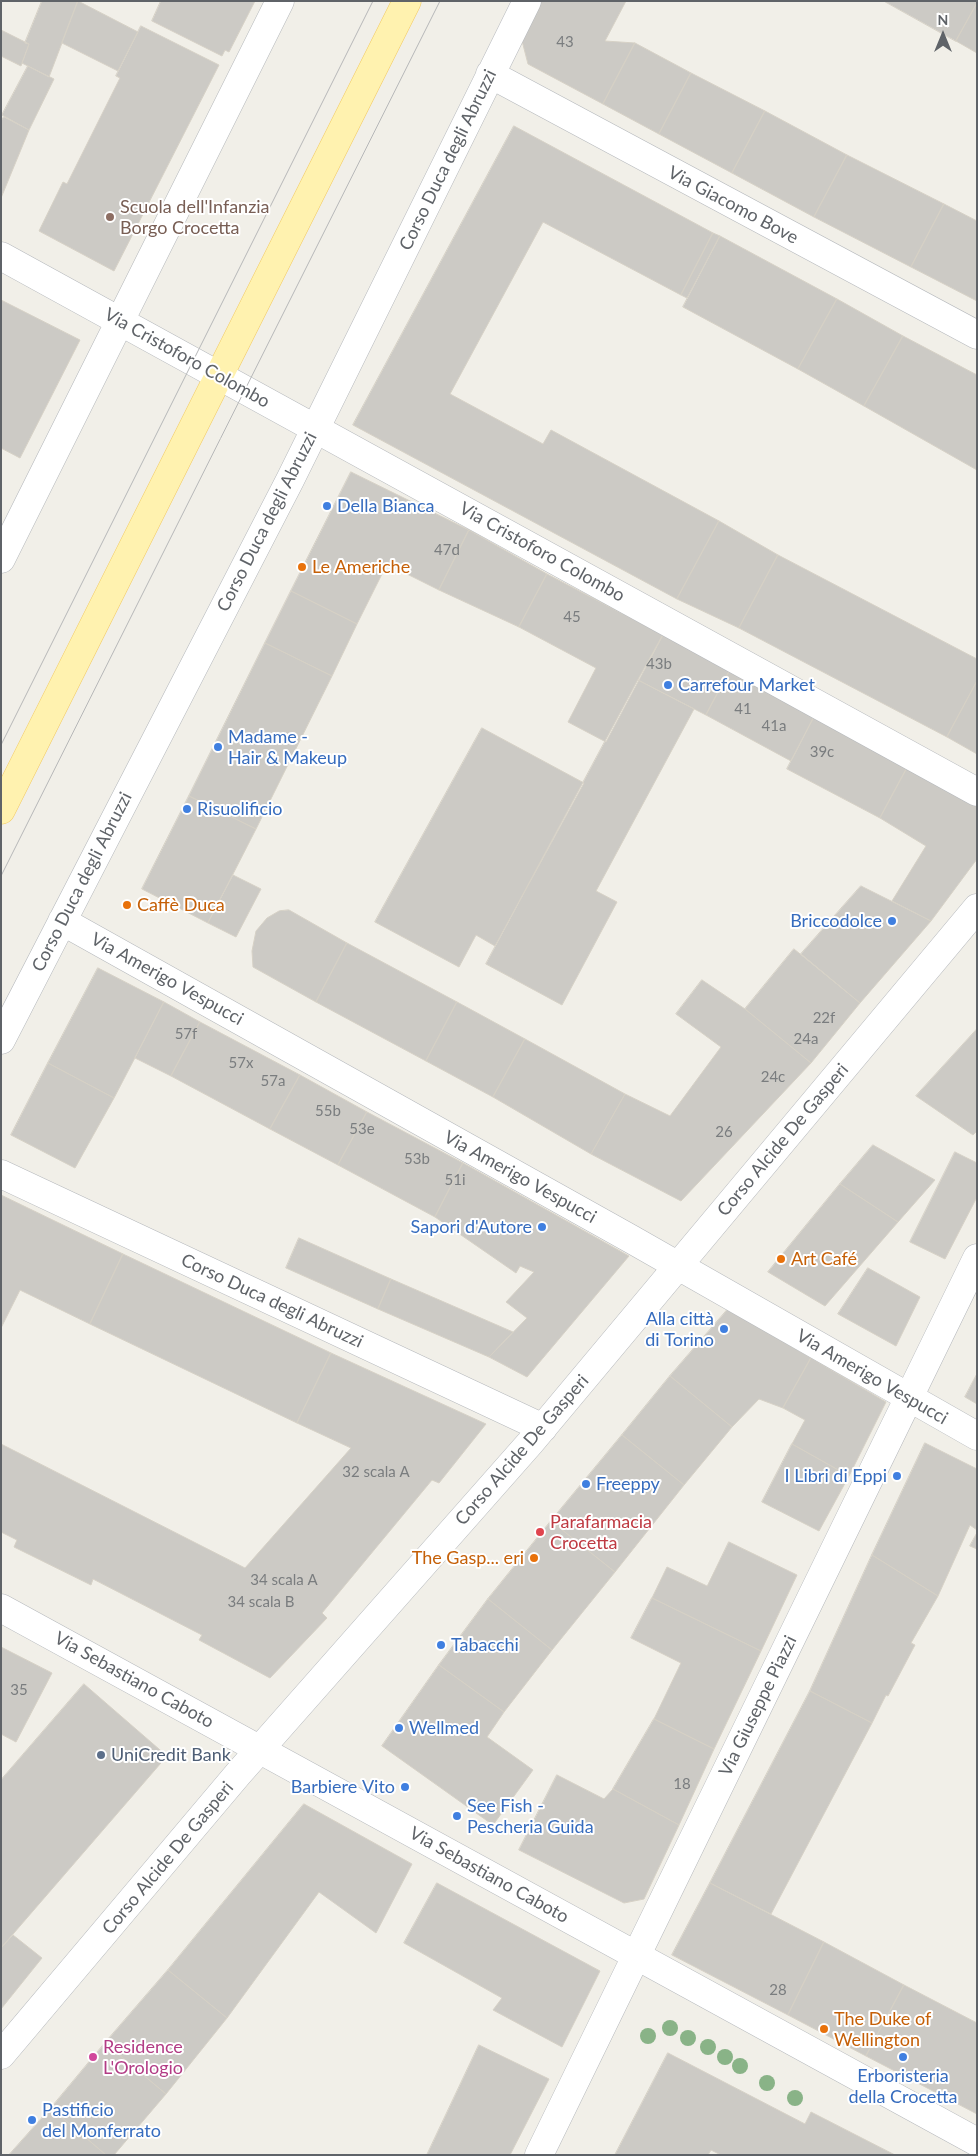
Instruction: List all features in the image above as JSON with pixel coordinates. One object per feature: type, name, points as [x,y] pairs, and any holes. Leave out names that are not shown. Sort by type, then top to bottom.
[{"type":"main road","points":[[1,810],[407,1]]},
{"type":"street","points":[[1,558],[280,1]]},
{"type":"street","name":"Corso Duca degli Abruzzi","points":[[1,1040],[316,428],[527,1]]},
{"type":"street","name":"Via Giacomo Bove","points":[[490,74],[977,335]]},
{"type":"street","name":"Via Cristoforo Colombo","points":[[1,256],[977,792]]},
{"type":"street","name":"Corso Alcide De Gasperi","points":[[1,2054],[261,1750],[542,1428],[977,908]]},
{"type":"street","name":"Via Amerigo Vespucci","points":[[62,921],[679,1266],[908,1399],[977,1436]]},
{"type":"street","name":"Corso Duca degli Abruzzi","points":[[1,1174],[542,1428]]},
{"type":"street","name":"Via Giuseppe Piazzi","points":[[539,2155],[977,1258]]},
{"type":"street","name":"Via Sebastiano Caboto","points":[[1,1608],[977,2142]]},
{"type":"building","points":[[42,1],[78,1],[49,77],[22,63],[29,44],[25,43]]},
{"type":"building","points":[[78,1],[138,32],[118,71],[62,43]]},
{"type":"building","points":[[161,1],[255,1],[229,52],[225,50],[222,56],[152,21]]},
{"type":"building","points":[[537,1],[626,1],[605,41],[635,43],[603,104],[528,64],[520,33]]},
{"type":"building","points":[[884,1],[977,1],[977,3],[956,41]]},
{"type":"building","points":[[977,3],[977,53],[956,41]]},
{"type":"building","points":[[141,26],[219,65],[114,271],[39,231],[63,182],[67,184],[120,78],[116,76]]},
{"type":"building","points":[[1,30],[29,44],[21,66],[1,56]]},
{"type":"building","points":[[635,43],[691,73],[659,134],[603,104]]},
{"type":"building","points":[[28,66],[54,79],[29,130],[2,115]]},
{"type":"building","points":[[691,73],[765,111],[732,173],[659,134]]},
{"type":"building","points":[[765,111],[847,155],[814,217],[732,173]]},
{"type":"building","points":[[4,117],[29,130],[1,198],[1,121]]},
{"type":"building","points":[[514,126],[713,233],[681,295],[543,222],[450,394],[543,444],[551,430],[719,521],[677,599],[353,425]]},
{"type":"building","points":[[847,155],[944,204],[911,267],[814,217]]},
{"type":"building","points":[[944,204],[977,221],[977,301],[911,267]]},
{"type":"building","points":[[713,233],[720,236],[687,298],[681,295]]},
{"type":"building","points":[[720,236],[837,299],[798,369],[683,307]]},
{"type":"building","points":[[837,299],[903,336],[864,406],[798,369]]},
{"type":"building","points":[[1,300],[80,340],[20,458],[1,448]]},
{"type":"building","points":[[903,336],[977,375],[977,470],[864,406]]},
{"type":"building","points":[[351,472],[469,530],[439,590],[387,564],[357,624],[291,591]]},
{"type":"building","points":[[719,521],[778,555],[739,628],[677,599]]},
{"type":"building","points":[[469,530],[547,574],[519,627],[439,590]]},
{"type":"building","points":[[778,555],[977,659],[977,681],[947,737],[739,628]]},
{"type":"building","points":[[547,574],[663,635],[606,742],[568,722],[596,668],[519,627]]},
{"type":"building","points":[[291,591],[357,624],[332,676],[265,643]]},
{"type":"building","points":[[663,635],[730,670],[706,715],[638,680]]},
{"type":"building","points":[[265,643],[332,676],[256,829],[189,796]]},
{"type":"building","points":[[730,670],[814,717],[791,761],[706,715]]},
{"type":"building","points":[[638,680],[694,709],[596,891],[617,902],[562,1005],[486,964]]},
{"type":"building","points":[[977,681],[977,754],[947,737]]},
{"type":"building","points":[[814,717],[908,766],[880,818],[787,769]]},
{"type":"building","points":[[482,728],[584,783],[495,946],[476,935],[459,967],[375,922]]},
{"type":"building","points":[[908,766],[977,807],[977,859],[931,921],[892,901],[926,846],[880,818]]},
{"type":"building","points":[[189,796],[256,829],[208,923],[142,889]]},
{"type":"building","points":[[233,875],[261,889],[236,937],[208,923]]},
{"type":"building","points":[[861,886],[931,921],[860,1003],[801,954]]},
{"type":"building","points":[[289,910],[347,943],[316,1002],[253,967],[252,951],[256,931],[267,918],[279,911]]},
{"type":"building","points":[[347,943],[457,1002],[426,1061],[316,1002]]},
{"type":"building","points":[[794,949],[860,1003],[811,1063],[745,1009]]},
{"type":"building","points":[[98,968],[164,1002],[114,1098],[48,1063]]},
{"type":"building","points":[[702,980],[745,1009],[811,1063],[681,1201],[591,1154],[625,1094],[670,1116],[721,1047],[676,1014]]},
{"type":"building","points":[[164,1002],[200,1022],[171,1076],[135,1058]]},
{"type":"building","points":[[457,1002],[525,1039],[493,1097],[426,1061]]},
{"type":"building","points":[[200,1022],[300,1075],[270,1129],[171,1076]]},
{"type":"building","points":[[977,1029],[977,1131],[973,1135],[916,1096]]},
{"type":"building","points":[[525,1039],[625,1094],[591,1154],[493,1097]]},
{"type":"building","points":[[48,1063],[114,1098],[75,1168],[11,1135]]},
{"type":"building","points":[[300,1075],[367,1112],[338,1165],[270,1129]]},
{"type":"building","points":[[367,1112],[463,1163],[435,1217],[338,1165]]},
{"type":"building","points":[[873,1145],[935,1180],[898,1222],[840,1184]]},
{"type":"building","points":[[955,1152],[977,1163],[977,1197],[945,1259],[910,1242]]},
{"type":"building","points":[[463,1163],[629,1256],[527,1377],[489,1357],[527,1318],[506,1302],[534,1272],[520,1266],[516,1273],[435,1217]]},
{"type":"building","points":[[840,1184],[898,1222],[825,1306],[768,1272]]},
{"type":"building","points":[[1,1195],[123,1254],[90,1324],[20,1290],[1,1328]]},
{"type":"building","points":[[299,1238],[391,1279],[378,1309],[286,1268]]},
{"type":"building","points":[[123,1254],[331,1353],[297,1423],[90,1324]]},
{"type":"building","points":[[868,1268],[920,1297],[896,1346],[838,1314]]},
{"type":"building","points":[[391,1279],[513,1332],[489,1357],[378,1309]]},
{"type":"building","points":[[728,1309],[811,1358],[783,1408],[759,1399],[732,1427],[670,1376]]},
{"type":"building","points":[[331,1353],[486,1424],[439,1483],[432,1480],[322,1613],[327,1618],[270,1678],[199,1640],[202,1635],[93,1579],[91,1585],[14,1547],[17,1540],[1,1532],[1,1444],[245,1568],[351,1448],[297,1423]]},
{"type":"building","points":[[811,1358],[886,1402],[849,1476],[792,1444],[805,1420],[783,1408]]},
{"type":"building","points":[[977,1374],[977,1404],[965,1397]]},
{"type":"building","points":[[670,1376],[732,1427],[684,1485],[622,1435]]},
{"type":"building","points":[[622,1435],[684,1485],[615,1572],[551,1521]]},
{"type":"building","points":[[925,1443],[977,1469],[977,1530],[970,1525],[938,1596],[872,1555]]},
{"type":"building","points":[[792,1444],[849,1476],[819,1531],[762,1502]]},
{"type":"building","points":[[551,1521],[615,1572],[552,1650],[488,1599]]},
{"type":"building","points":[[977,1533],[977,1549],[970,1546]]},
{"type":"building","points":[[729,1542],[797,1575],[761,1651],[652,1598],[667,1567],[707,1586]]},
{"type":"building","points":[[872,1555],[938,1596],[911,1643],[915,1645],[872,1723],[810,1691]]},
{"type":"building","points":[[652,1598],[761,1651],[714,1749],[654,1719],[681,1663],[631,1638]]},
{"type":"building","points":[[488,1599],[552,1650],[504,1712],[439,1665]]},
{"type":"building","points":[[1,1647],[52,1673],[16,1742],[1,1734]]},
{"type":"building","points":[[439,1665],[504,1712],[487,1737],[533,1770],[493,1825],[382,1746]]},
{"type":"building","points":[[84,1684],[167,1756],[1,1948],[1,1780]]},
{"type":"building","points":[[810,1691],[872,1723],[771,1914],[710,1883]]},
{"type":"building","points":[[654,1719],[714,1749],[679,1825],[613,1789]]},
{"type":"building","points":[[557,1775],[604,1799],[613,1789],[679,1825],[644,1899],[624,1903],[519,1850]]},
{"type":"building","points":[[304,1804],[412,1864],[376,1933],[319,1892],[227,2018],[168,1970]]},
{"type":"building","points":[[437,1883],[600,1971],[562,2047],[493,2010],[502,1998],[404,1943]]},
{"type":"building","points":[[710,1883],[824,1942],[788,2015],[672,1955]]},
{"type":"building","points":[[13,1935],[42,1958],[1,2009],[1,1948]]},
{"type":"building","points":[[824,1942],[904,1985],[866,2056],[788,2015]]},
{"type":"building","points":[[168,1970],[227,2018],[166,2094],[105,2043]]},
{"type":"building","points":[[904,1985],[977,2023],[977,2114],[866,2056]]},
{"type":"building","points":[[105,2043],[166,2094],[114,2155],[106,2155],[51,2108]]},
{"type":"building","points":[[479,2045],[549,2079],[510,2155],[427,2155]]},
{"type":"building","points":[[668,2053],[805,2124],[811,2112],[895,2155],[721,2155],[711,2150],[708,2155],[615,2155]]},
{"type":"building","points":[[51,2108],[106,2155],[9,2155]]},
{"type":"tram line","points":[[1,745],[373,1]]},
{"type":"tram line","points":[[1,876],[440,1]]},
{"type":"place","name":"Scuola dell'Infanzia Borgo Crocetta","points":[[110,217]]},
{"type":"place","name":"Della Bianca","points":[[327,506]]},
{"type":"place","name":"Le Americhe","points":[[302,567]]},
{"type":"place","name":"Carrefour Market","points":[[668,685]]},
{"type":"place","name":"Madame - Hair & Makeup","points":[[218,747]]},
{"type":"place","name":"Risuolificio","points":[[187,809]]},
{"type":"place","name":"Caffè Duca","points":[[127,905]]},
{"type":"place","name":"Briccodolce","points":[[892,921]]},
{"type":"place","name":"Sapori d'Autore","points":[[542,1227]]},
{"type":"place","name":"Art Café","points":[[781,1259]]},
{"type":"place","name":"Alla città di Torino","points":[[724,1329]]},
{"type":"place","name":"I Libri di Eppi","points":[[897,1476]]},
{"type":"place","name":"Freeppy","points":[[586,1484]]},
{"type":"place","name":"Parafarmacia Crocetta","points":[[540,1532]]},
{"type":"place","name":"The Gasp... eri","points":[[534,1558]]},
{"type":"place","name":"Tabacchi","points":[[441,1645]]},
{"type":"place","name":"Wellmed","points":[[399,1728]]},
{"type":"place","name":"UniCredit Bank","points":[[101,1755]]},
{"type":"place","name":"Barbiere Vito","points":[[405,1787]]},
{"type":"place","name":"See Fish - Pescheria Guida","points":[[457,1816]]},
{"type":"place","name":"The Duke of Wellington","points":[[824,2029]]},
{"type":"place","name":"Residence L'Orologio","points":[[93,2057]]},
{"type":"place","name":"Erboristeria della Crocetta","points":[[903,2057]]},
{"type":"place","name":"Pastificio del Monferrato","points":[[32,2120]]}]
